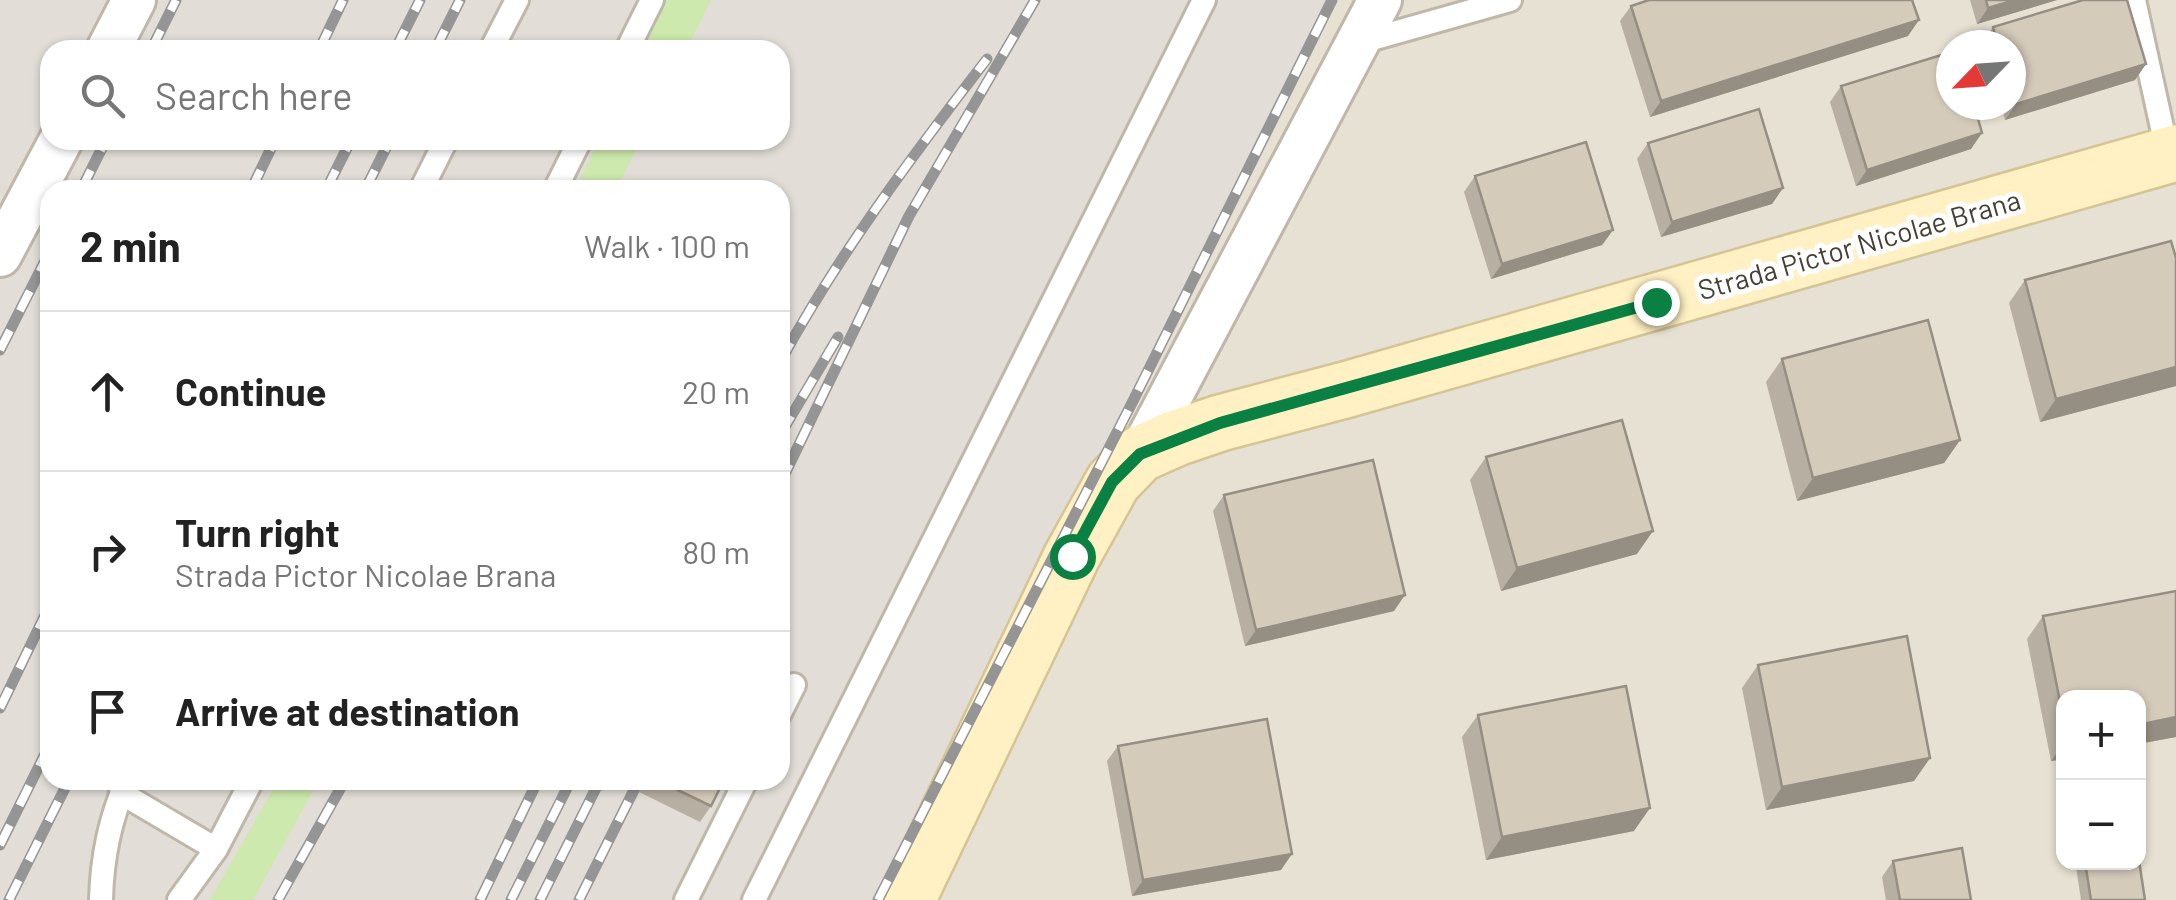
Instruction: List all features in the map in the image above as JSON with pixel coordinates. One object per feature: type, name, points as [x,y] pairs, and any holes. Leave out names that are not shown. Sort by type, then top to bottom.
[{"type":"street","points":[[113,40],[134,0]]},
{"type":"street","points":[[907,900],[1072,556],[1112,482],[1140,454],[1380,0]]},
{"type":"street","points":[[0,256],[56,150]]},
{"type":"street","name":"Strada Pictor Nicolae Brana","points":[[1140,454],[1220,423],[2172,154]]},
{"type":"lane","points":[[496,40],[516,0]]},
{"type":"lane","points":[[631,40],[652,0]]},
{"type":"lane","points":[[754,900],[1204,0]]},
{"type":"lane","points":[[1358,43],[1510,0]]},
{"type":"lane","points":[[2134,0],[2172,154]]},
{"type":"lane","points":[[426,180],[441,150]]},
{"type":"lane","points":[[560,180],[575,150]]},
{"type":"lane","points":[[790,693],[794,685]]},
{"type":"lane","points":[[101,900],[109,829],[123,790]]},
{"type":"lane","points":[[130,790],[216,849]]},
{"type":"lane","points":[[178,900],[216,849],[247,790]]},
{"type":"lane","points":[[686,900],[741,790]]},
{"type":"shaded area","points":[[0,0],[1338,0],[873,900],[0,900]]},
{"type":"shaded area","points":[[1338,0],[2176,0],[2176,900],[873,900]]},
{"type":"green space","points":[[667,0],[711,0],[691,40],[648,40]]},
{"type":"green space","points":[[594,150],[636,150],[621,180],[580,180]]},
{"type":"green space","points":[[272,790],[314,790],[253,900],[210,900]]},
{"type":"building","points":[[1649,0],[1912,0],[1919,20],[1661,101],[1631,6]]},
{"type":"building","points":[[1986,0],[2015,0],[1988,8]]},
{"type":"building","points":[[2083,0],[2127,0],[2146,64],[2026,101],[2026,30],[1993,27]]},
{"type":"building","points":[[1936,57],[1936,120],[1978,120],[1982,133],[1867,170],[1841,86]]},
{"type":"building","points":[[1759,109],[1783,188],[1672,222],[1648,143]]},
{"type":"building","points":[[1586,142],[1613,230],[1502,264],[1475,176]]},
{"type":"building","points":[[2171,241],[2176,258],[2176,367],[2056,399],[2025,280]]},
{"type":"building","points":[[1928,320],[1960,440],[1813,478],[1782,359]]},
{"type":"building","points":[[1622,420],[1653,531],[1517,568],[1486,457]]},
{"type":"building","points":[[1373,460],[1405,595],[1256,630],[1224,495]]},
{"type":"building","points":[[2176,591],[2176,717],[2146,723],[2146,690],[2058,690],[2043,616]]},
{"type":"building","points":[[1907,636],[1930,758],[1782,787],[1758,665]]},
{"type":"building","points":[[1626,686],[1650,808],[1502,837],[1478,715]]},
{"type":"building","points":[[1267,719],[1292,854],[1143,880],[1118,746]]},
{"type":"building","points":[[678,790],[719,790],[711,806]]},
{"type":"building","points":[[1962,848],[1971,900],[1900,900],[1893,861]]},
{"type":"building","points":[[2086,870],[2140,870],[2145,900],[2091,900]]},
{"type":"railway","points":[[156,40],[176,0]]},
{"type":"railway","points":[[324,40],[343,0]]},
{"type":"railway","points":[[400,40],[420,0]]},
{"type":"railway","points":[[440,40],[460,0]]},
{"type":"railway","points":[[790,463],[909,216],[1035,0]]},
{"type":"railway","points":[[878,900],[1332,0]]},
{"type":"railway","points":[[790,345],[878,206],[987,59]]},
{"type":"railway","points":[[86,180],[101,150]]},
{"type":"railway","points":[[256,180],[270,150]]},
{"type":"railway","points":[[331,180],[346,150]]},
{"type":"railway","points":[[370,180],[385,150]]},
{"type":"railway","points":[[0,350],[40,271]]},
{"type":"railway","points":[[790,418],[838,337]]},
{"type":"railway","points":[[0,708],[40,626]]},
{"type":"railway","points":[[0,845],[40,764]]},
{"type":"railway","points":[[9,900],[64,790]]},
{"type":"railway","points":[[278,900],[339,790]]},
{"type":"railway","points":[[480,900],[533,790]]},
{"type":"railway","points":[[511,900],[566,790]]},
{"type":"railway","points":[[540,900],[595,790]]},
{"type":"railway","points":[[579,900],[634,790]]},
{"type":"route","points":[[1072,556],[1112,482],[1140,454],[1176,438],[1656,302]]}]
